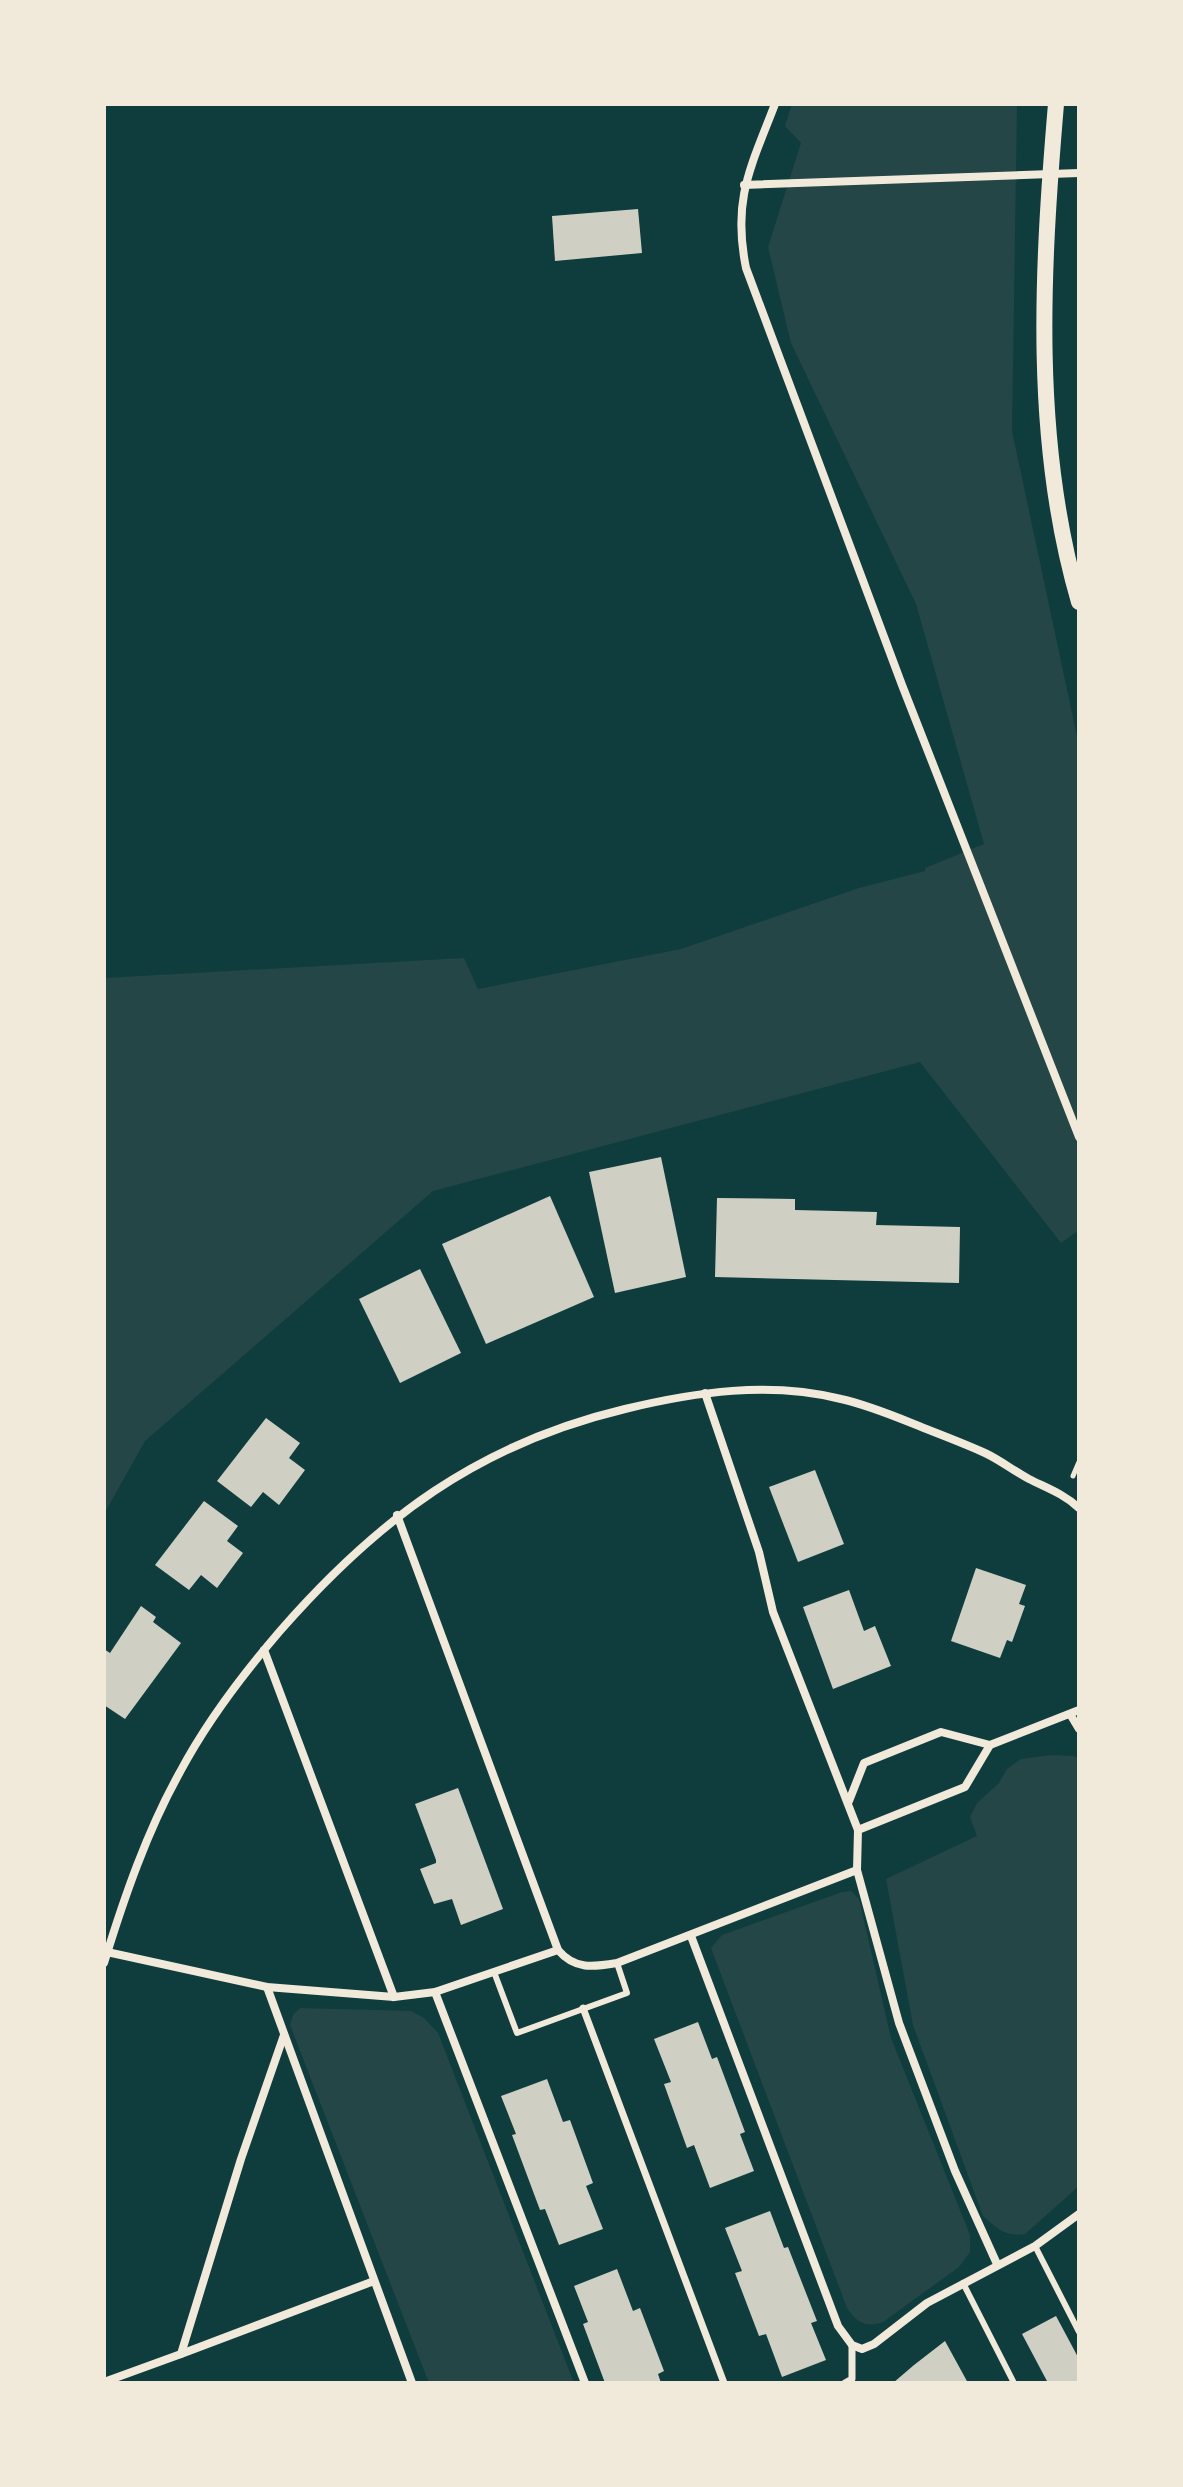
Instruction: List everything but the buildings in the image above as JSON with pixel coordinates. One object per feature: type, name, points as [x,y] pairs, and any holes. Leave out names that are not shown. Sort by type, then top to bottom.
[{"type":"main road","points":[[1056,104],[1050,175],[1045,340],[1048,448],[1066,559],[1079,602]]},
{"type":"street","points":[[775,104],[744,185],[740,234],[753,291],[1079,1137]]},
{"type":"street","points":[[744,185],[1079,173]]},
{"type":"street","points":[[104,1963],[155,1821],[180,1771],[213,1718],[264,1650],[324,1581],[397,1515],[451,1479],[540,1435],[599,1415],[705,1393],[798,1392],[840,1398],[987,1454],[1066,1496],[1079,1508]]},
{"type":"street","points":[[705,1393],[759,1552],[773,1612],[858,1830],[857,1870],[899,2023],[955,2171],[997,2264]]},
{"type":"street","points":[[397,1515],[558,1950],[566,1959],[592,1967],[617,1963],[857,1870]]},
{"type":"street","points":[[264,1650],[394,1997]]},
{"type":"street","points":[[848,1801],[864,1763],[941,1732],[990,1745],[1079,1710]]},
{"type":"street","points":[[1070,1714],[1079,1729]]},
{"type":"street","points":[[858,1830],[965,1787],[990,1745]]},
{"type":"street","points":[[691,1936],[838,2326],[852,2345],[862,2349],[874,2344],[907,2316],[963,2282],[1035,2246],[1079,2214]]},
{"type":"street","points":[[107,1952],[267,1987],[394,1997],[435,1992],[558,1950]]},
{"type":"street","points":[[267,1987],[412,2383]]},
{"type":"street","points":[[435,1992],[585,2383]]},
{"type":"street","points":[[583,2008],[724,2383]]},
{"type":"street","points":[[181,2354],[241,2159],[284,2035]]},
{"type":"street","points":[[104,2382],[374,2281]]},
{"type":"street","points":[[845,2383],[852,2379],[852,2345]]},
{"type":"lane","points":[[494,1972],[517,2033],[627,1993],[617,1963]]},
{"type":"lane","points":[[1035,2246],[1079,2332]]},
{"type":"lane","points":[[963,2282],[1014,2383]]},
{"type":"shaded area","points":[[792,104],[1017,104],[1012,431],[1079,746],[1079,1230],[1061,1243],[920,1062],[433,1191],[145,1441],[104,1514],[104,978],[464,958],[478,989],[681,949],[859,888],[925,871],[925,868],[984,844],[916,604],[791,343],[768,247],[801,143],[785,126]]},
{"type":"shaded area","points":[[1051,1755],[1079,1758],[1079,2186],[1025,2234],[1012,2234],[997,2228],[983,2216],[913,2025],[886,1879],[977,1836],[970,1817],[977,1803],[999,1783],[1007,1769],[1021,1759]]},
{"type":"shaded area","points":[[851,1891],[859,1899],[891,2038],[970,2235],[970,2252],[959,2267],[883,2322],[872,2324],[858,2321],[847,2308],[711,1948],[722,1935]]},
{"type":"shaded area","points":[[300,2008],[411,2011],[424,2018],[438,2033],[574,2383],[429,2383],[290,2025],[293,2015]]}]
